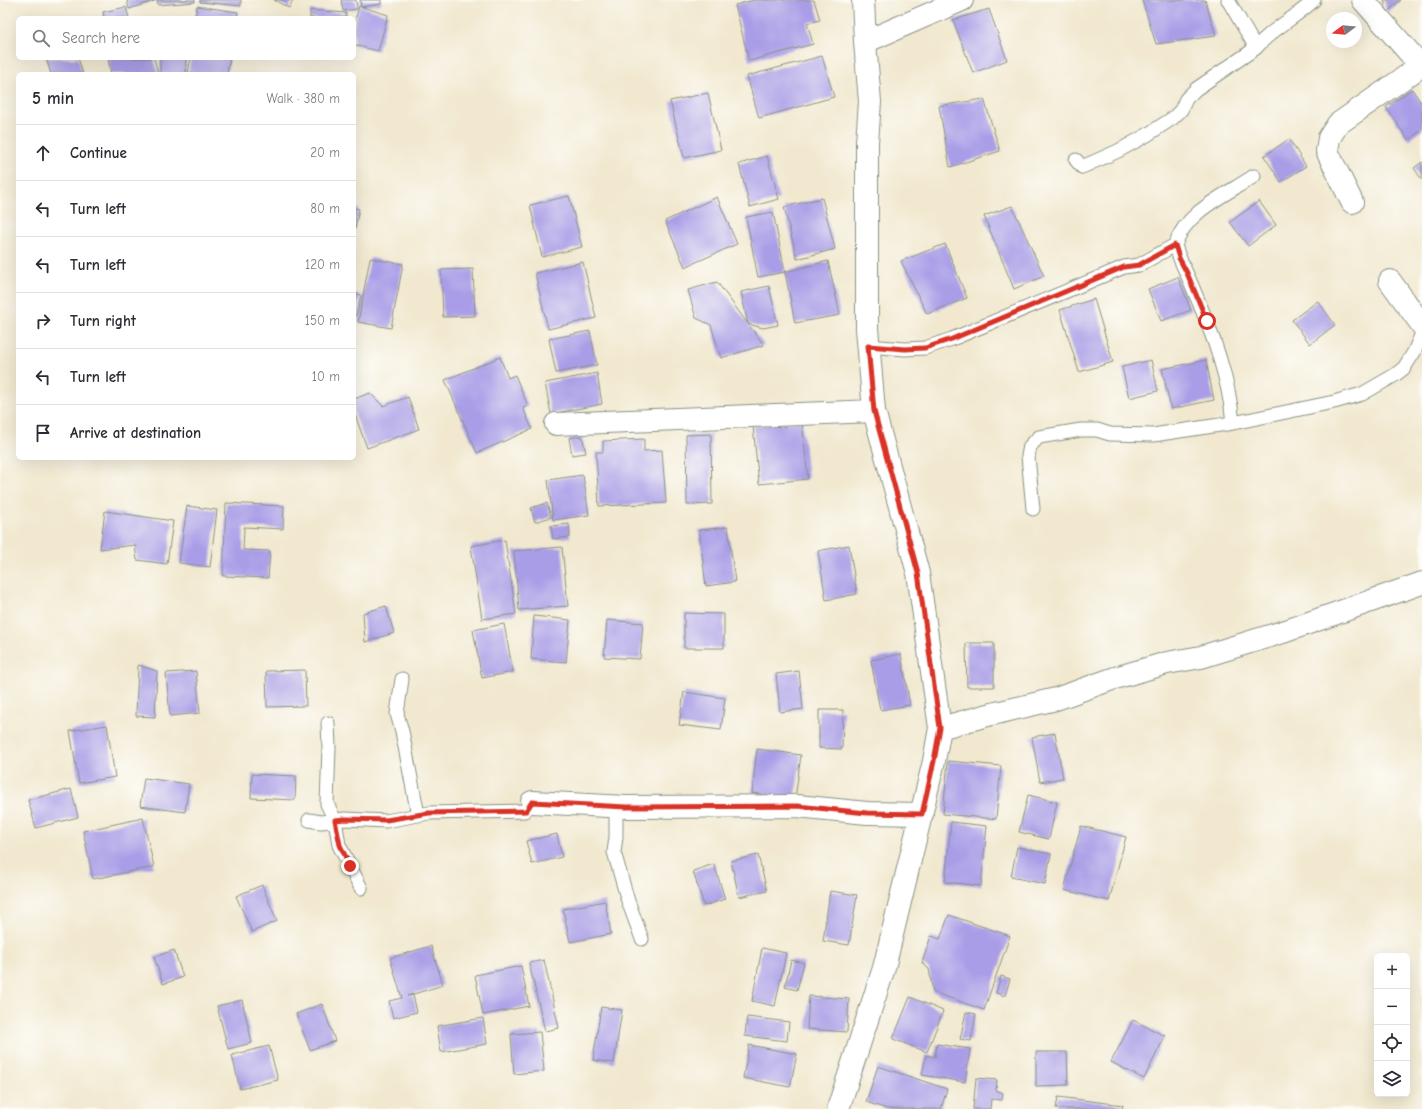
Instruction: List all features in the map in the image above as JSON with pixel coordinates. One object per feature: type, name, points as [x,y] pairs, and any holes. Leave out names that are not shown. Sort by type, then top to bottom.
[{"type":"street","points":[[838,1109],[884,968],[922,814],[940,728],[918,573],[874,411],[867,320],[867,142],[870,102],[863,0]]},
{"type":"street","points":[[865,42],[962,0]]},
{"type":"street","points":[[1352,202],[1327,152],[1330,138],[1338,124],[1422,67],[1363,0]]},
{"type":"street","points":[[1390,281],[1422,325]]},
{"type":"street","points":[[556,424],[874,411]]},
{"type":"street","points":[[940,728],[1056,699],[1122,676],[1167,663],[1208,654],[1286,631],[1422,583]]},
{"type":"street","points":[[532,802],[616,806],[797,806],[867,813],[922,814]]},
{"type":"lane","points":[[1228,0],[1256,48]]},
{"type":"lane","points":[[1076,160],[1082,167],[1118,151],[1147,135],[1173,118],[1181,110],[1186,99],[1196,89],[1256,48],[1263,39],[1306,8],[1314,0]]},
{"type":"lane","points":[[1233,423],[1226,378],[1217,349],[1175,245],[1178,235],[1192,218],[1208,205],[1254,176]]},
{"type":"lane","points":[[868,346],[905,349],[925,348],[952,339],[1124,267],[1139,265],[1175,245]]},
{"type":"lane","points":[[1033,509],[1028,456],[1030,446],[1039,437],[1081,430],[1097,430],[1110,434],[1153,435],[1233,423],[1334,402],[1362,394],[1394,376],[1404,368],[1414,352],[1422,333]]},
{"type":"lane","points":[[402,679],[397,714],[402,731],[418,815]]},
{"type":"lane","points":[[328,723],[329,748],[327,804],[335,820],[340,845],[361,888]]},
{"type":"lane","points":[[309,820],[321,822],[345,819],[386,820],[429,813],[526,811],[532,802]]},
{"type":"lane","points":[[616,806],[616,837],[614,852],[628,901],[642,939]]},
{"type":"building","points":[[127,0],[157,0],[129,9]]},
{"type":"building","points":[[157,0],[195,0],[195,2],[158,5]]},
{"type":"building","points":[[200,0],[241,0],[241,6],[200,2]]},
{"type":"building","points":[[274,0],[293,0],[289,8]]},
{"type":"building","points":[[341,0],[356,0],[357,9],[343,11]]},
{"type":"building","points":[[360,0],[381,0],[381,4],[361,7]]},
{"type":"building","points":[[754,0],[814,0],[820,20],[807,23],[813,44],[749,61],[735,5]]},
{"type":"building","points":[[1142,0],[1205,0],[1216,36],[1156,44]]},
{"type":"building","points":[[1384,0],[1401,0],[1387,12]]},
{"type":"building","points":[[197,6],[238,12],[237,16],[195,16]]},
{"type":"building","points":[[359,6],[388,15],[378,51],[356,46],[356,17]]},
{"type":"building","points":[[126,7],[128,16],[104,16],[103,12]]},
{"type":"building","points":[[989,9],[1007,60],[973,73],[953,20]]},
{"type":"building","points":[[310,10],[346,13],[346,16],[310,16]]},
{"type":"building","points":[[822,56],[834,97],[759,118],[747,76]]},
{"type":"building","points":[[47,60],[79,60],[82,72],[50,72]]},
{"type":"building","points":[[108,60],[154,60],[158,72],[111,72]]},
{"type":"building","points":[[160,60],[186,60],[186,72],[160,72]]},
{"type":"building","points":[[191,60],[230,60],[227,72],[188,72]]},
{"type":"building","points":[[1412,89],[1422,104],[1422,130],[1408,140],[1386,107]]},
{"type":"building","points":[[708,93],[721,150],[684,158],[670,101]]},
{"type":"building","points":[[984,99],[1000,151],[950,167],[939,106]]},
{"type":"building","points":[[1289,139],[1306,166],[1281,182],[1264,156]]},
{"type":"building","points":[[767,156],[779,199],[750,207],[739,164]]},
{"type":"building","points":[[1422,162],[1422,180],[1414,168]]},
{"type":"building","points":[[569,196],[582,247],[542,257],[530,205]]},
{"type":"building","points":[[717,197],[737,244],[685,267],[665,221]]},
{"type":"building","points":[[822,198],[835,249],[797,259],[784,207]]},
{"type":"building","points":[[1259,201],[1276,225],[1248,246],[1230,222]]},
{"type":"building","points":[[1012,206],[1044,276],[1014,289],[984,216]]},
{"type":"building","points":[[356,208],[359,209],[356,224]]},
{"type":"building","points":[[773,212],[785,272],[758,277],[746,217]]},
{"type":"building","points":[[945,244],[967,298],[927,314],[901,261]]},
{"type":"building","points":[[370,258],[403,264],[391,328],[358,322]]},
{"type":"building","points":[[828,261],[840,315],[795,323],[785,272]]},
{"type":"building","points":[[583,262],[596,318],[548,329],[535,273]]},
{"type":"building","points":[[473,269],[475,316],[443,317],[441,270]]},
{"type":"building","points":[[1178,277],[1191,310],[1161,321],[1148,289]]},
{"type":"building","points":[[717,282],[764,345],[721,358],[711,325],[696,318],[688,290]]},
{"type":"building","points":[[769,286],[778,325],[763,328],[748,324],[741,292]]},
{"type":"building","points":[[356,294],[361,295],[356,316]]},
{"type":"building","points":[[1094,299],[1113,362],[1079,372],[1060,310]]},
{"type":"building","points":[[1318,301],[1335,325],[1310,344],[1292,320]]},
{"type":"building","points":[[590,331],[597,365],[556,373],[549,339]]},
{"type":"building","points":[[500,357],[508,378],[515,375],[528,406],[523,408],[532,429],[477,453],[445,380]]},
{"type":"building","points":[[1151,360],[1158,391],[1129,398],[1122,367]]},
{"type":"building","points":[[1206,360],[1214,400],[1171,409],[1162,369]]},
{"type":"building","points":[[597,373],[602,404],[551,414],[545,383]]},
{"type":"building","points":[[370,393],[383,406],[408,397],[419,429],[367,448],[356,418],[356,398]]},
{"type":"building","points":[[802,421],[808,479],[759,484],[753,426]]},
{"type":"building","points":[[711,434],[712,504],[687,505],[686,435]]},
{"type":"building","points":[[582,436],[586,453],[572,455],[569,438]]},
{"type":"building","points":[[644,439],[644,451],[662,450],[666,503],[599,506],[596,452],[603,452],[603,441]]},
{"type":"building","points":[[583,475],[589,515],[553,520],[548,480]]},
{"type":"building","points":[[226,503],[284,506],[283,529],[244,527],[243,550],[270,551],[268,578],[223,576]]},
{"type":"building","points":[[547,503],[551,517],[535,522],[531,508]]},
{"type":"building","points":[[187,506],[217,510],[210,567],[179,563]]},
{"type":"building","points":[[105,511],[173,521],[167,564],[137,560],[135,545],[100,549]]},
{"type":"building","points":[[569,524],[570,537],[553,539],[551,526]]},
{"type":"building","points":[[728,527],[735,582],[706,586],[699,530]]},
{"type":"building","points":[[505,540],[516,614],[482,619],[471,546]]},
{"type":"building","points":[[849,545],[857,594],[826,600],[818,551]]},
{"type":"building","points":[[562,547],[568,606],[519,610],[514,551]]},
{"type":"building","points":[[386,606],[394,633],[365,642],[363,613]]},
{"type":"building","points":[[684,613],[724,614],[724,648],[684,648]]},
{"type":"building","points":[[534,616],[570,620],[566,662],[531,659]]},
{"type":"building","points":[[607,620],[643,623],[640,659],[604,657]]},
{"type":"building","points":[[504,624],[513,672],[482,678],[473,630]]},
{"type":"building","points":[[966,643],[994,643],[994,687],[967,687]]},
{"type":"building","points":[[901,654],[910,705],[880,710],[871,660]]},
{"type":"building","points":[[138,665],[157,671],[155,717],[136,716]]},
{"type":"building","points":[[305,670],[306,706],[267,707],[266,671]]},
{"type":"building","points":[[196,671],[200,713],[170,716],[166,673]]},
{"type":"building","points":[[799,671],[803,709],[780,712],[776,674]]},
{"type":"building","points":[[684,692],[725,698],[721,730],[679,725]]},
{"type":"building","points":[[819,710],[843,710],[842,749],[819,748]]},
{"type":"building","points":[[107,725],[115,777],[79,783],[70,731]]},
{"type":"building","points":[[1055,733],[1063,778],[1040,782],[1032,737]]},
{"type":"building","points":[[757,749],[801,755],[795,799],[752,793]]},
{"type":"building","points":[[948,761],[1001,766],[996,819],[943,814]]},
{"type":"building","points":[[252,774],[296,776],[295,800],[251,798]]},
{"type":"building","points":[[144,778],[189,784],[185,812],[140,806]]},
{"type":"building","points":[[71,789],[78,817],[36,828],[28,800]]},
{"type":"building","points":[[1028,795],[1057,802],[1049,839],[1019,832]]},
{"type":"building","points":[[143,818],[154,867],[93,879],[83,831]]},
{"type":"building","points":[[951,822],[987,826],[981,886],[945,882]]},
{"type":"building","points":[[1081,826],[1126,837],[1109,901],[1064,890]]},
{"type":"building","points":[[557,834],[562,857],[532,864],[526,841]]},
{"type":"building","points":[[1017,847],[1051,854],[1045,884],[1011,877]]},
{"type":"building","points":[[758,855],[767,891],[739,897],[731,861]]},
{"type":"building","points":[[714,864],[725,899],[704,906],[693,871]]},
{"type":"building","points":[[262,885],[277,921],[252,932],[236,896]]},
{"type":"building","points":[[830,891],[857,895],[849,945],[823,941]]},
{"type":"building","points":[[605,901],[611,934],[570,942],[563,909]]},
{"type":"building","points":[[949,915],[1010,936],[984,1010],[933,992],[929,969],[922,963],[931,936],[940,939]]},
{"type":"building","points":[[431,946],[443,985],[407,996],[413,995],[417,1012],[393,1018],[389,1001],[402,998],[390,958]]},
{"type":"building","points":[[762,948],[786,953],[775,1006],[752,1001]]},
{"type":"building","points":[[174,950],[183,977],[163,984],[154,957]]},
{"type":"building","points":[[544,960],[559,1028],[545,1031],[529,963]]},
{"type":"building","points":[[791,960],[804,963],[797,990],[785,987]]},
{"type":"building","points":[[521,966],[529,1006],[483,1015],[475,975]]},
{"type":"building","points":[[1001,976],[1010,979],[1005,996],[996,993]]},
{"type":"building","points":[[809,996],[849,999],[847,1032],[807,1029]]},
{"type":"building","points":[[910,997],[943,1011],[927,1052],[893,1039]]},
{"type":"building","points":[[242,1000],[252,1043],[228,1049],[217,1006]]},
{"type":"building","points":[[322,1004],[335,1041],[310,1050],[296,1014]]},
{"type":"building","points":[[601,1007],[622,1010],[614,1063],[593,1060]]},
{"type":"building","points":[[966,1012],[976,1014],[971,1041],[960,1039]]},
{"type":"building","points":[[747,1017],[789,1022],[787,1041],[745,1036]]},
{"type":"building","points":[[483,1018],[487,1044],[441,1052],[437,1026]]},
{"type":"building","points":[[1133,1020],[1165,1036],[1144,1079],[1111,1062]]},
{"type":"building","points":[[540,1032],[544,1071],[514,1074],[511,1034]]},
{"type":"building","points":[[937,1044],[970,1049],[965,1082],[922,1075],[926,1055],[935,1057]]},
{"type":"building","points":[[749,1045],[797,1054],[790,1087],[743,1078]]},
{"type":"building","points":[[269,1046],[278,1080],[240,1089],[232,1055]]},
{"type":"building","points":[[1036,1052],[1067,1052],[1068,1085],[1036,1086]]},
{"type":"building","points":[[878,1066],[947,1089],[941,1109],[887,1109],[866,1102]]},
{"type":"building","points":[[976,1078],[997,1080],[996,1090],[1003,1093],[1002,1100],[991,1099],[990,1109],[973,1109]]},
{"type":"building","points":[[1058,1097],[1123,1105],[1122,1109],[1056,1109]]},
{"type":"route","points":[[350,866],[340,845],[335,820],[386,820],[429,813],[511,810],[526,811],[532,802],[626,807],[678,805],[797,806],[867,813],[922,814],[940,728],[918,573],[874,411],[868,346],[905,349],[925,348],[952,339],[1124,267],[1139,265],[1175,245],[1179,258],[1187,273],[1207,321]]}]
